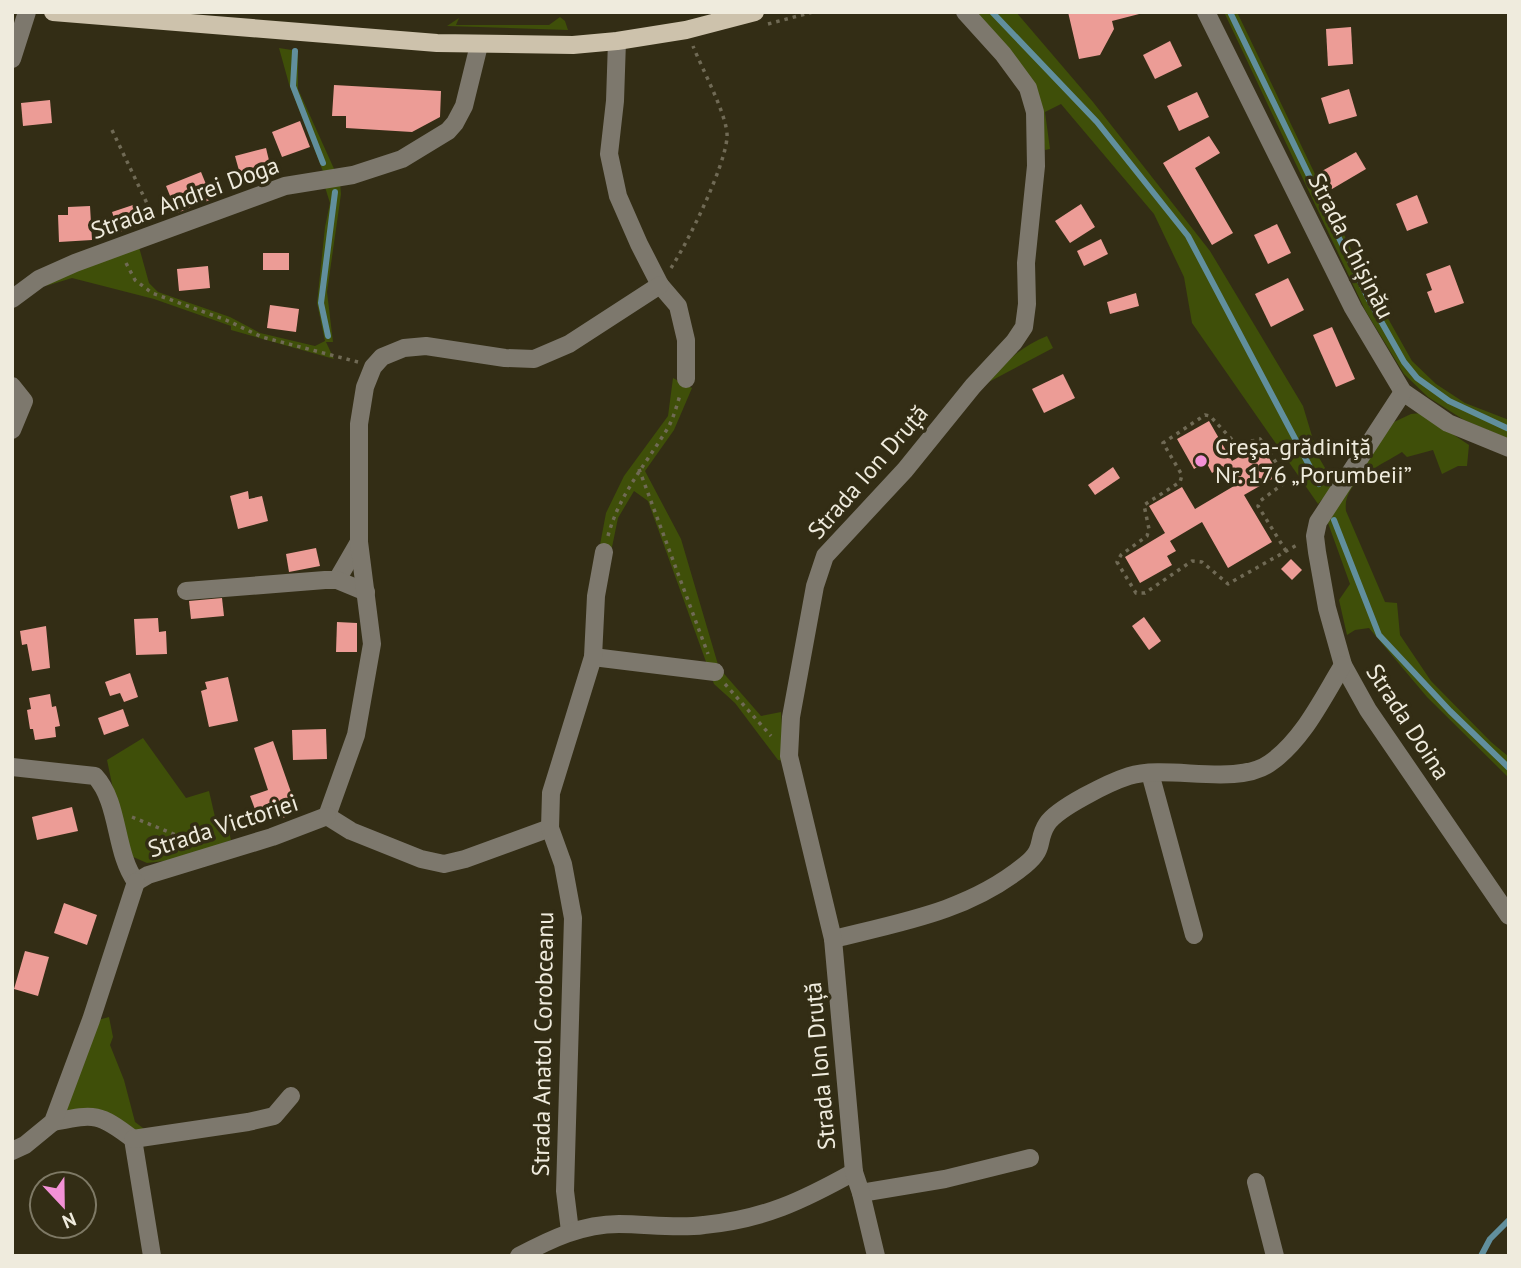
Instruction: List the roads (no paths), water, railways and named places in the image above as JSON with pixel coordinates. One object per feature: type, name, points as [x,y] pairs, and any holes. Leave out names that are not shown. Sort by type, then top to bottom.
[{"type":"main road","points":[[53,12],[479,45],[573,45],[617,41],[686,30],[755,12]]},
{"type":"street","points":[[12,59],[27,12]]},
{"type":"street","name":"Strada Ion Druță","points":[[876,1256],[854,1172],[833,939],[789,756],[790,717],[815,586],[825,556],[905,470],[1024,327],[1036,166],[1035,112],[1028,88],[1003,54],[965,12]]},
{"type":"street","name":"Strada Chișinău","points":[[1206,12],[1353,308],[1403,392],[1448,423],[1509,448]]},
{"type":"street","points":[[617,41],[615,101],[609,154],[618,196],[639,244],[660,285],[678,306],[686,340],[686,379]]},
{"type":"street","name":"Strada Andrei Doga","points":[[12,299],[39,279],[285,186],[353,175],[402,159],[448,131],[455,123],[464,106],[479,45]]},
{"type":"street","points":[[327,816],[356,735],[372,644],[359,542],[359,424],[365,387],[373,367],[382,357],[404,348],[426,346],[505,358],[534,359],[569,344],[660,285]]},
{"type":"street","points":[[12,386],[24,401],[12,430]]},
{"type":"street","name":"Strada Doina","points":[[1403,392],[1318,522],[1315,536],[1327,608],[1343,665],[1368,710],[1509,916]]},
{"type":"street","points":[[337,580],[359,542]]},
{"type":"street","name":"Strada Anatol Corobceanu","points":[[570,1231],[565,1191],[573,918],[563,864],[550,828],[551,793],[593,657],[596,597],[604,552]]},
{"type":"street","points":[[186,591],[337,580],[366,593]]},
{"type":"street","points":[[593,657],[715,672]]},
{"type":"street","points":[[833,939],[964,904],[1025,865],[1040,851],[1045,827],[1055,814],[1129,776],[1150,773],[1246,772],[1268,765],[1293,744],[1343,665]]},
{"type":"street","name":"Strada Victoriei","points":[[12,766],[95,776],[102,784],[110,808],[126,869],[136,882],[148,875],[272,837],[327,816],[351,831],[421,859],[444,864],[550,828]]},
{"type":"street","points":[[1150,773],[1194,934]]},
{"type":"street","points":[[53,1122],[91,1020],[136,882]]},
{"type":"street","points":[[133,1139],[274,1116],[291,1096]]},
{"type":"street","points":[[12,1151],[25,1145],[53,1122],[90,1115],[113,1124],[133,1139],[152,1256]]},
{"type":"street","points":[[861,1193],[946,1179],[1030,1158]]},
{"type":"street","points":[[519,1256],[570,1231],[616,1224],[701,1226],[737,1221],[803,1200],[854,1172]]},
{"type":"street","points":[[1256,1182],[1275,1256]]},
{"type":"waterway","points":[[992,12],[1097,122],[1188,236],[1319,484]]},
{"type":"waterway","points":[[1230,12],[1368,298],[1404,362],[1417,378],[1449,401],[1509,429]]},
{"type":"waterway","points":[[295,51],[293,86],[323,163]]},
{"type":"waterway","points":[[328,336],[321,303],[335,192]]},
{"type":"waterway","points":[[1334,520],[1379,635],[1450,711],[1509,768]]},
{"type":"waterway","points":[[1481,1256],[1490,1239],[1509,1220]]},
{"type":"place","name":"Creşa-grădiniţă Nr. 176 „Porumbeii”","points":[[1201,461]]}]
